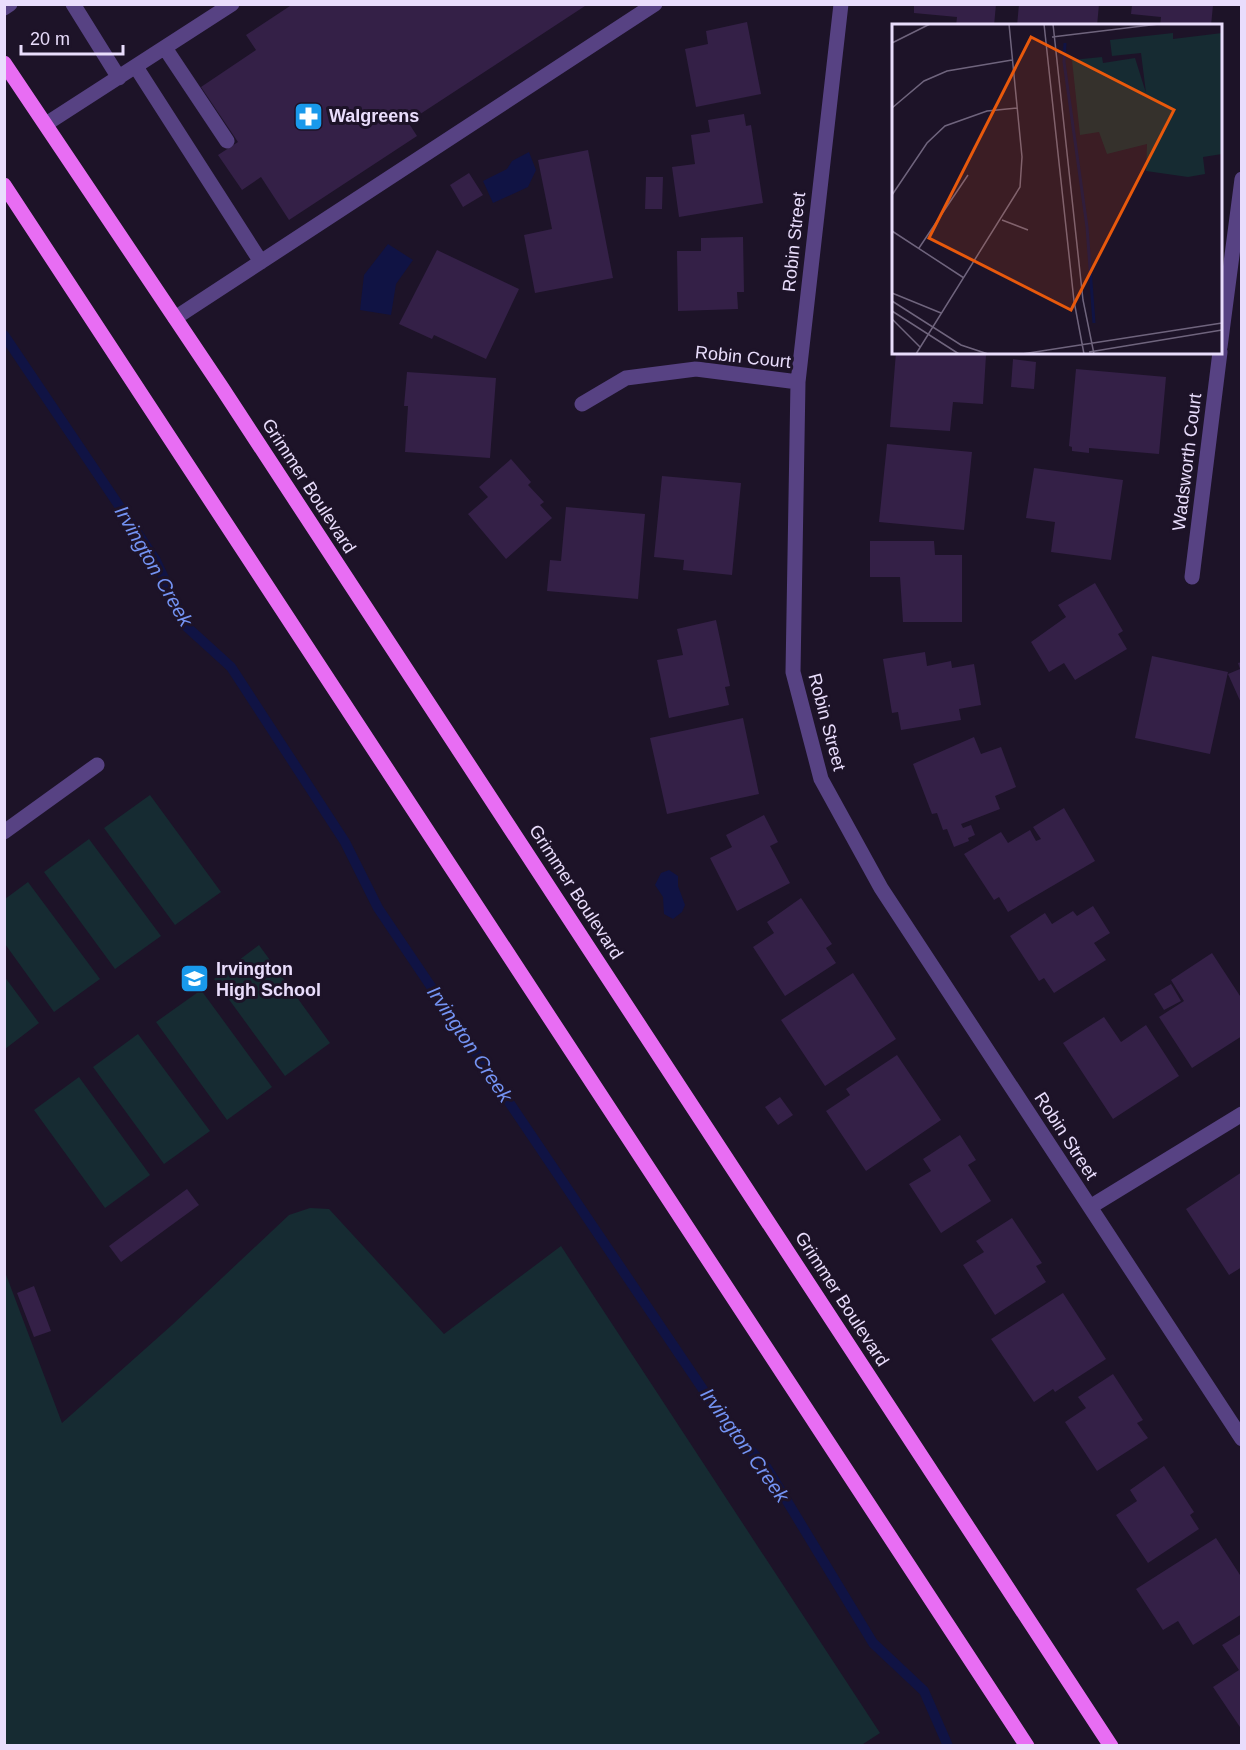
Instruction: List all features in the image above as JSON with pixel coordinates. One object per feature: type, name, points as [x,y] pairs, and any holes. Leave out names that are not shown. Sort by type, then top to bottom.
[{"type":"main road","name":"Grimmer Boulevard","points":[[4,63],[175,318],[1111,1746]]},
{"type":"main road","points":[[4,185],[1027,1746]]},
{"type":"street","points":[[4,8],[10,4]]},
{"type":"street","points":[[74,4],[119,78]]},
{"type":"street","points":[[46,123],[232,4]]},
{"type":"street","points":[[175,318],[655,4]]},
{"type":"street","name":"Robin Street","points":[[841,4],[798,382],[793,672],[821,779],[881,888],[1242,1439]]},
{"type":"street","points":[[165,48],[227,141]]},
{"type":"street","points":[[136,67],[261,262]]},
{"type":"street","points":[[1222,339],[1242,179]]},
{"type":"street","name":"Wadsworth Court","points":[[1192,577],[1220,354]]},
{"type":"street","name":"Robin Court","points":[[582,404],[626,378],[696,369],[798,382]]},
{"type":"street","points":[[4,832],[97,765]]},
{"type":"street","points":[[1090,1207],[1242,1114]]},
{"type":"shaded area","points":[[529,152],[536,170],[528,187],[493,203],[483,181],[507,169],[512,161]]},
{"type":"shaded area","points":[[388,244],[413,260],[396,284],[391,315],[360,310],[364,275]]},
{"type":"shaded area","points":[[150,795],[221,892],[175,925],[104,828]]},
{"type":"shaded area","points":[[89,839],[161,936],[115,969],[44,872]]},
{"type":"shaded area","points":[[669,870],[678,876],[678,886],[685,905],[682,912],[673,919],[664,914],[663,897],[655,885],[661,873]]},
{"type":"shaded area","points":[[28,882],[100,979],[54,1012],[5,944],[5,899]]},
{"type":"shaded area","points":[[259,945],[330,1043],[285,1076],[214,979]]},
{"type":"shaded area","points":[[4,976],[39,1023],[5,1049],[4,1049]]},
{"type":"shaded area","points":[[201,990],[272,1087],[227,1120],[156,1022]]},
{"type":"shaded area","points":[[138,1034],[210,1131],[164,1164],[93,1067]]},
{"type":"shaded area","points":[[79,1077],[150,1175],[105,1208],[34,1110]]},
{"type":"shaded area","points":[[310,1208],[329,1209],[444,1334],[561,1246],[880,1733],[860,1746],[5,1745],[5,1272],[62,1423],[172,1325],[289,1215]]},
{"type":"building","points":[[293,4],[588,4],[408,122],[417,136],[289,220],[261,177],[242,190],[218,155],[238,142],[201,87],[256,50],[246,35]]},
{"type":"building","points":[[914,4],[996,4],[994,24],[956,24],[957,17],[914,13]]},
{"type":"building","points":[[1019,4],[1099,4],[1097,24],[1017,24]]},
{"type":"building","points":[[1132,5],[1213,5],[1211,24],[1160,24],[1161,17],[1131,14]]},
{"type":"building","points":[[747,22],[761,94],[696,107],[685,49],[708,44],[706,31]]},
{"type":"building","points":[[744,114],[746,126],[751,125],[763,203],[679,217],[672,167],[695,164],[691,135],[710,132],[708,120]]},
{"type":"building","points":[[588,150],[613,278],[535,293],[524,235],[552,229],[538,160]]},
{"type":"building","points":[[469,173],[483,195],[463,207],[450,185]]},
{"type":"building","points":[[646,177],[663,177],[662,209],[645,209]]},
{"type":"building","points":[[743,237],[744,292],[737,292],[738,309],[678,311],[677,251],[701,251],[701,238]]},
{"type":"building","points":[[437,250],[519,289],[486,359],[434,335],[432,339],[399,324]]},
{"type":"building","points":[[896,354],[986,355],[983,404],[953,402],[950,431],[890,427]]},
{"type":"building","points":[[1013,359],[1036,362],[1034,389],[1011,387]]},
{"type":"building","points":[[1076,369],[1166,377],[1159,454],[1089,448],[1089,453],[1072,451],[1072,447],[1069,446]]},
{"type":"building","points":[[407,372],[496,378],[490,458],[405,452],[408,406],[404,406]]},
{"type":"building","points":[[887,444],[972,452],[964,530],[879,522]]},
{"type":"building","points":[[511,459],[531,482],[528,485],[544,502],[540,505],[552,518],[506,559],[468,514],[488,497],[479,487]]},
{"type":"building","points":[[1034,468],[1123,480],[1111,560],[1051,552],[1055,522],[1026,518]]},
{"type":"building","points":[[662,476],[741,483],[732,575],[683,570],[684,560],[654,557]]},
{"type":"building","points":[[566,507],[645,514],[638,599],[547,591],[550,560],[561,561]]},
{"type":"building","points":[[870,541],[934,541],[935,555],[962,555],[962,622],[903,622],[900,577],[870,577]]},
{"type":"building","points":[[1095,583],[1123,631],[1118,634],[1127,649],[1075,680],[1064,663],[1049,672],[1031,642],[1066,617],[1058,605]]},
{"type":"building","points":[[716,620],[730,686],[725,687],[729,705],[669,718],[657,660],[683,655],[677,629]]},
{"type":"building","points":[[925,652],[927,666],[951,661],[952,668],[974,664],[981,705],[959,709],[961,720],[901,730],[898,712],[892,713],[883,659]]},
{"type":"building","points":[[1152,656],[1228,672],[1210,754],[1135,738]]},
{"type":"building","points":[[1242,662],[1242,705],[1228,674],[1240,669],[1238,663]]},
{"type":"building","points":[[743,718],[759,794],[667,814],[650,738]]},
{"type":"building","points":[[974,737],[981,754],[1001,747],[1016,787],[995,796],[1000,809],[961,824],[963,828],[971,825],[975,835],[968,838],[969,841],[954,847],[947,829],[943,830],[937,813],[932,814],[913,764]]},
{"type":"building","points":[[1064,808],[1095,861],[1008,912],[999,897],[994,900],[964,854],[1001,832],[1008,843],[1030,830],[1036,841],[1041,839],[1033,827]]},
{"type":"building","points":[[764,815],[778,842],[770,846],[790,883],[737,911],[710,858],[732,847],[726,835]]},
{"type":"building","points":[[801,898],[832,944],[826,948],[836,963],[785,996],[753,947],[774,933],[767,922]]},
{"type":"building","points":[[1093,906],[1110,933],[1094,943],[1106,960],[1054,993],[1044,978],[1039,981],[1010,936],[1045,913],[1052,924],[1073,911],[1077,916]]},
{"type":"building","points":[[1212,953],[1242,999],[1242,1036],[1192,1068],[1159,1017],[1184,1001],[1171,980]]},
{"type":"building","points":[[853,973],[896,1039],[825,1086],[781,1020]]},
{"type":"building","points":[[1171,984],[1181,1001],[1164,1010],[1154,994]]},
{"type":"building","points":[[1104,1017],[1121,1042],[1146,1025],[1179,1076],[1113,1119],[1063,1043]]},
{"type":"building","points":[[897,1055],[941,1120],[866,1171],[826,1111],[850,1095],[846,1089]]},
{"type":"building","points":[[780,1097],[793,1115],[778,1125],[765,1107]]},
{"type":"building","points":[[960,1135],[976,1160],[968,1165],[991,1201],[941,1233],[909,1184],[931,1171],[923,1159]]},
{"type":"building","points":[[1242,1172],[1242,1267],[1229,1275],[1186,1209]]},
{"type":"building","points":[[187,1189],[199,1205],[121,1262],[109,1246]]},
{"type":"building","points":[[1012,1218],[1042,1263],[1036,1266],[1046,1282],[995,1315],[963,1265],[984,1252],[976,1241]]},
{"type":"building","points":[[34,1286],[51,1331],[34,1337],[17,1293]]},
{"type":"building","points":[[1063,1293],[1106,1359],[1055,1392],[1053,1389],[1034,1402],[991,1339]]},
{"type":"building","points":[[1113,1374],[1143,1420],[1137,1423],[1148,1438],[1097,1471],[1065,1422],[1086,1408],[1078,1397]]},
{"type":"building","points":[[1164,1466],[1194,1512],[1190,1515],[1199,1529],[1148,1563],[1116,1515],[1137,1501],[1130,1490]]},
{"type":"building","points":[[1216,1538],[1242,1578],[1242,1614],[1193,1645],[1178,1621],[1163,1630],[1136,1589]]},
{"type":"building","points":[[1242,1633],[1242,1730],[1213,1687],[1239,1670],[1222,1645]]},
{"type":"waterway","name":"Irvington Creek","points":[[4,335],[155,559],[187,627],[231,667],[345,842],[378,908],[727,1425],[767,1468],[873,1643],[924,1691],[948,1746]]},
{"type":"place","name":"Walgreens","points":[[308,116]]},
{"type":"place","name":"Irvington High School","points":[[195,979]]}]
